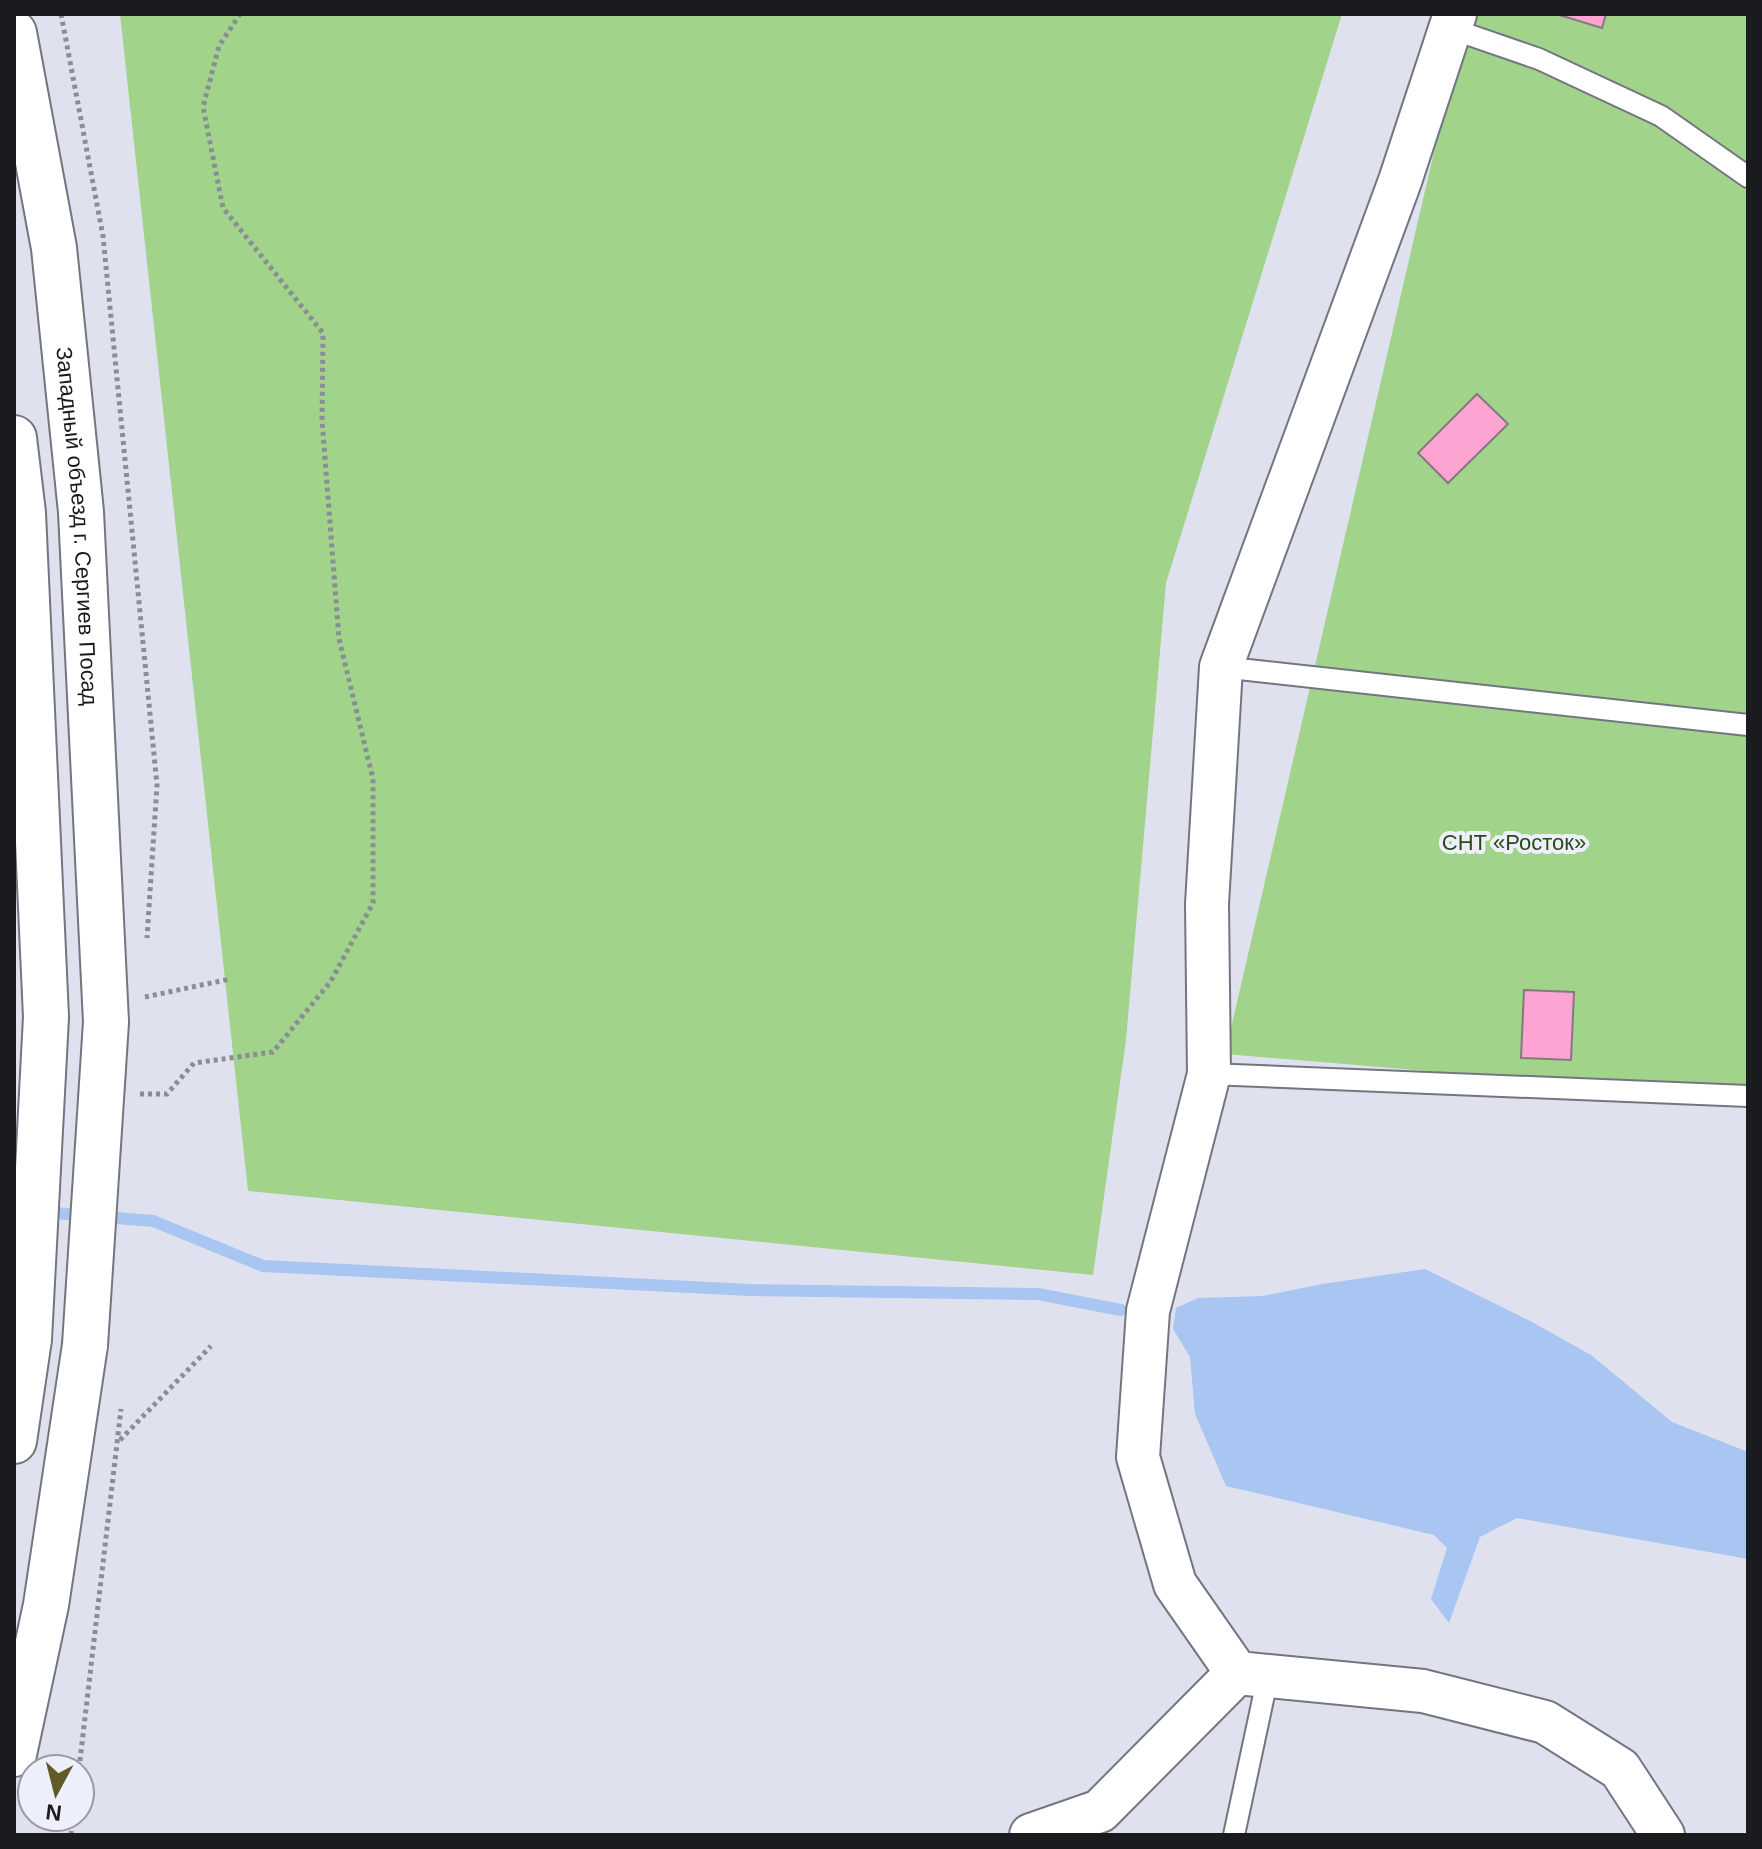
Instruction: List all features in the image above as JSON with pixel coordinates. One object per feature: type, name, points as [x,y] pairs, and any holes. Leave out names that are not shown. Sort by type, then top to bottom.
[{"type":"main road","name":"Западный объезд г. Сергиев Посад","points":[[14,33],[54,248],[81,512],[106,1022],[85,1345],[46,1605],[14,1754]]},
{"type":"main road","points":[[14,438],[25,543],[46,1017],[29,1339],[14,1441]]},
{"type":"street","points":[[1454,21],[1400,181],[1221,667],[1207,904],[1209,1074],[1148,1311],[1138,1457],[1175,1584],[1253,1674],[1423,1691],[1545,1722],[1620,1769],[1663,1835]]},
{"type":"street","points":[[1031,1835],[1100,1811],[1253,1674]]},
{"type":"lane","points":[[1454,21],[1661,116],[1748,177]]},
{"type":"lane","points":[[1221,667],[1748,725]]},
{"type":"lane","points":[[1209,1074],[1748,1096]]},
{"type":"lane","points":[[1234,1835],[1253,1674]]},
{"type":"path","points":[[194,1063],[273,1052],[331,981],[373,903],[373,779],[339,639],[322,419],[323,333],[223,208],[203,107],[219,46],[240,14]]},
{"type":"path","points":[[144,997],[230,979]]},
{"type":"path","points":[[119,1440],[211,1346]]},
{"type":"path","points":[[81,1753],[122,1394]]},
{"type":"green space","points":[[120,14],[1342,14],[1166,583],[1126,1040],[1093,1275],[248,1191]]},
{"type":"green space","name":"СНТ «Росток»","points":[[1466,14],[1748,14],[1748,1098],[1225,1054]]},
{"type":"water","points":[[1425,1269],[1591,1355],[1672,1422],[1748,1452],[1748,1559],[1517,1518],[1480,1537],[1449,1623],[1431,1599],[1447,1548],[1434,1535],[1226,1486],[1195,1414],[1190,1357],[1173,1329],[1176,1308],[1198,1298],[1263,1296]]},
{"type":"building","points":[[1556,14],[1606,14],[1602,28]]},
{"type":"building","points":[[1477,394],[1508,424],[1448,483],[1418,453]]},
{"type":"building","points":[[1524,990],[1574,992],[1571,1060],[1521,1058]]},
{"type":"waterway","points":[[43,1212],[153,1221],[263,1266],[750,1290],[1038,1294],[1121,1310]]}]
